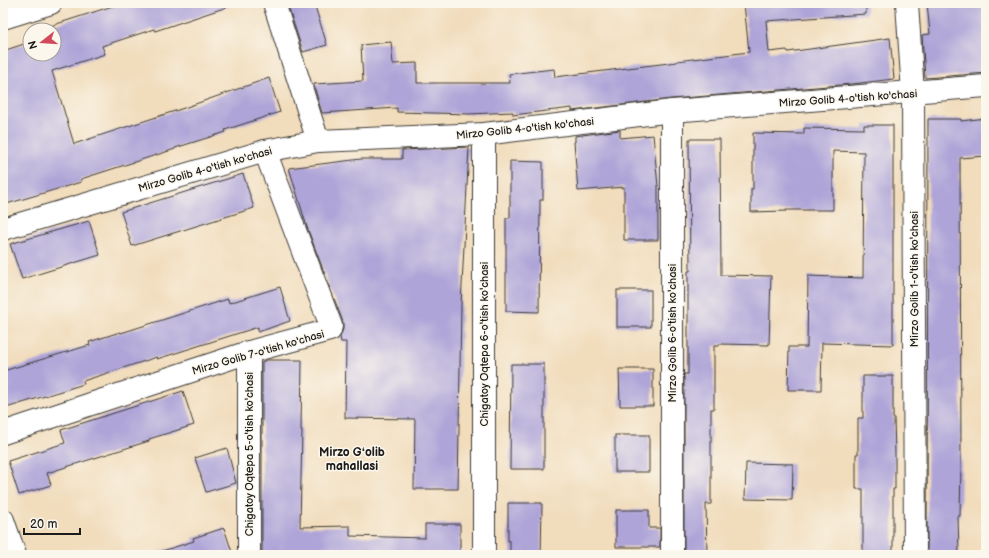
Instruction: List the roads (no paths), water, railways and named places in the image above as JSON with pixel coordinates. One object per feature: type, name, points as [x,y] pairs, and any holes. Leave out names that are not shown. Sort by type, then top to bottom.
[{"type":"street","points":[[3,18],[51,3]]},
{"type":"street","points":[[274,3],[318,141]]},
{"type":"street","name":"Mirzo Golib 1-o'tish ko'chasi","points":[[907,3],[913,93],[915,555]]},
{"type":"street","name":"Mirzo Golib 4-o'tish ko'chasi","points":[[3,229],[265,151],[318,141],[484,134],[672,111],[986,86]]},
{"type":"street","name":"Mirzo Golib 6-o'tish ko'chasi","points":[[672,111],[672,555]]},
{"type":"street","name":"Chigatoy Oqtepa 6-o'tish ko'chasi","points":[[484,134],[484,555]]},
{"type":"street","name":"Mirzo Golib 7-o'tish ko'chasi","points":[[3,432],[249,352],[328,332],[330,330],[331,326],[265,151]]},
{"type":"street","name":"Chigatoy Oqtepa 5-o'tish ko'chasi","points":[[249,352],[249,555]]},
{"type":"street","points":[[3,520],[15,555]]},
{"type":"district","name":"Mirzo Gʻolib mahallasi","points":[[352,459]]}]
